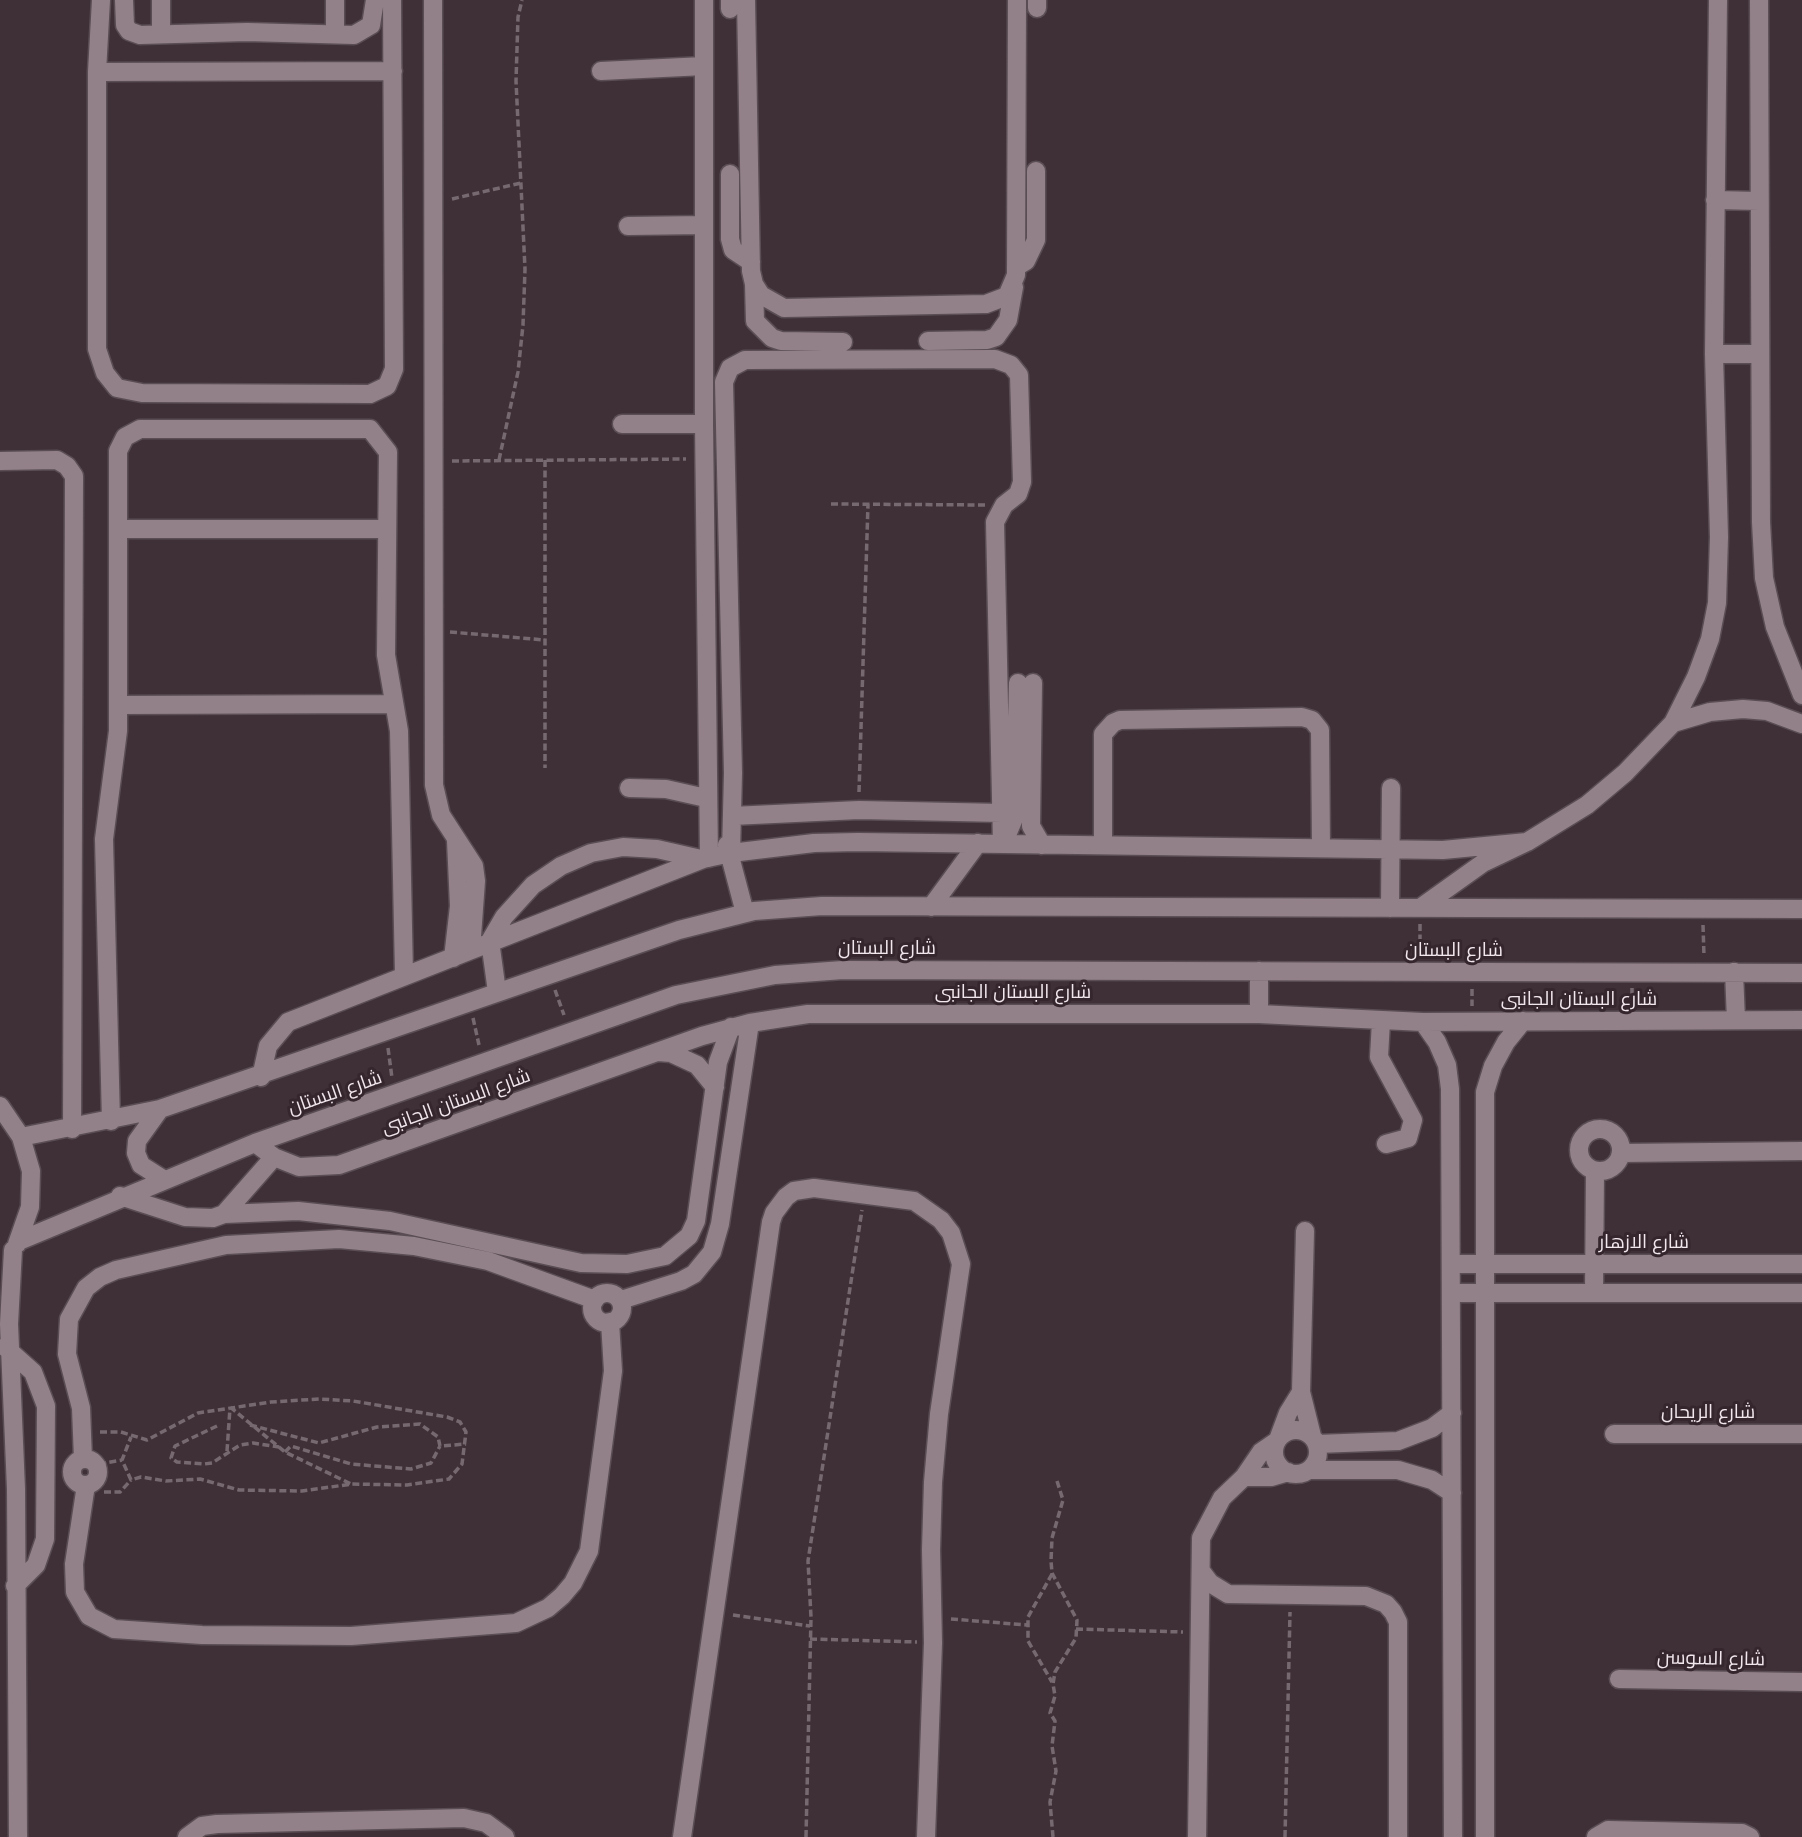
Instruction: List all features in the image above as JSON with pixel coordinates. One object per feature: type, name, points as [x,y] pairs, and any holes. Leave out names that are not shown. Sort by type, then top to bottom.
[{"type":"street","points":[[101,0],[97,72],[97,349],[99,361],[111,382],[117,388],[142,393],[370,394],[387,386],[394,369],[392,0]]},
{"type":"street","points":[[124,0],[123,15],[129,31],[140,35],[354,35],[366,31],[374,19],[375,0]]},
{"type":"street","points":[[161,0],[161,34]]},
{"type":"street","points":[[335,0],[335,34]]},
{"type":"street","points":[[433,0],[431,204],[436,461],[433,631],[436,801],[456,841],[469,855],[476,881],[471,950]]},
{"type":"street","points":[[704,0],[706,859]]},
{"type":"street","points":[[928,341],[987,340],[996,337],[1008,320],[1016,267],[1017,0]]},
{"type":"street","points":[[1420,908],[1483,863],[1527,842],[1587,805],[1625,773],[1673,723],[1696,677],[1710,639],[1717,603],[1719,537],[1714,354],[1718,0]]},
{"type":"street","points":[[1759,0],[1764,578],[1775,627],[1802,695]]},
{"type":"street","points":[[735,3],[755,321],[772,338],[781,341],[843,342]]},
{"type":"street","points":[[601,71],[704,66]]},
{"type":"street","points":[[97,72],[393,71]]},
{"type":"street","points":[[1016,267],[1033,251],[1036,240],[1036,170]]},
{"type":"street","points":[[730,174],[730,239],[741,257],[751,262]]},
{"type":"street","points":[[1715,200],[1759,201]]},
{"type":"street","points":[[628,226],[704,225]]},
{"type":"street","points":[[754,284],[771,303],[784,308],[986,304],[1007,296],[1014,286]]},
{"type":"street","points":[[1714,354],[1760,354]]},
{"type":"street","points":[[731,853],[724,382],[730,368],[745,360],[995,359],[1016,369],[1021,381],[1021,482],[1018,494],[1004,505],[995,522],[1002,844]]},
{"type":"street","points":[[622,424],[704,424]]},
{"type":"street","points":[[111,1121],[104,839],[118,731],[118,451],[125,437],[140,429],[370,429],[388,452],[386,655],[391,704],[398,732],[404,975]]},
{"type":"street","points":[[0,461],[57,460],[67,466],[74,476],[72,1129]]},
{"type":"street","points":[[118,529],[387,529]]},
{"type":"street","points":[[1002,844],[1011,831],[1015,816],[1025,683],[1031,826],[1042,845]]},
{"type":"street","points":[[118,705],[391,704]]},
{"type":"street","points":[[1673,723],[1710,712],[1743,709],[1767,711],[1802,724]]},
{"type":"street","points":[[1103,845],[1104,734],[1113,723],[1120,720],[1302,717],[1312,720],[1320,730],[1321,848]]},
{"type":"street","points":[[713,719],[717,809],[745,912]]},
{"type":"street","points":[[629,788],[666,789],[706,798]]},
{"type":"street","points":[[1390,908],[1391,788]]},
{"type":"street","points":[[732,817],[859,810],[1002,813]]},
{"type":"street","points":[[453,958],[460,885],[456,841]]},
{"type":"street","points":[[261,1077],[268,1046],[288,1022],[490,941],[706,859],[731,853],[814,843],[1465,849],[1527,842]]},
{"type":"street","points":[[931,906],[978,843]]},
{"type":"street","points":[[497,992],[490,941],[504,917],[533,885],[561,866],[592,853],[623,847],[657,849],[706,859]]},
{"type":"street","name":"شارع البستان","points":[[21,1137],[72,1129],[160,1109],[261,1077],[497,992],[704,922],[745,912],[801,906],[1802,909]]},
{"type":"street","name":"شارع البستان","points":[[16,1245],[120,1196],[255,1143],[676,995],[775,975],[843,970],[1802,973]]},
{"type":"street","points":[[1259,971],[1259,1014]]},
{"type":"street","points":[[1734,972],[1736,1020]]},
{"type":"street","name":"شارع البستان الجانبى","points":[[255,1143],[274,1157],[313,1169],[339,1165],[731,1027],[837,1013],[1259,1014],[1423,1022],[1802,1020]]},
{"type":"street","points":[[1381,1021],[1379,1057],[1406,1101],[1413,1120],[1408,1138],[1386,1144]]},
{"type":"street","points":[[1485,1837],[1485,1092],[1493,1066],[1506,1042],[1523,1021]]},
{"type":"street","points":[[1423,1022],[1437,1042],[1447,1065],[1450,1090],[1454,1837]]},
{"type":"street","points":[[595,1300],[606,1293],[621,1300],[681,1281],[704,1264],[712,1252],[720,1224],[750,1023]]},
{"type":"street","points":[[120,1196],[185,1217],[213,1218],[224,1214],[298,1212],[353,1216],[427,1227],[581,1263],[604,1265],[649,1261],[678,1248],[696,1221],[721,1050],[731,1027]]},
{"type":"street","points":[[657,1052],[685,1058],[702,1070],[715,1087]]},
{"type":"street","points":[[0,1106],[21,1137],[29,1162],[32,1189],[30,1207],[16,1245],[5,1347],[16,1489],[18,1837]]},
{"type":"street","points":[[160,1109],[137,1141],[136,1153],[141,1165],[163,1179]]},
{"type":"street","points":[[1592,1129],[1604,1129],[1614,1133],[1620,1142],[1621,1153],[1616,1164],[1607,1170],[1595,1171],[1585,1166],[1579,1156],[1578,1145],[1583,1136],[1592,1129]]},
{"type":"street","points":[[1621,1153],[1802,1151]]},
{"type":"street","points":[[224,1214],[274,1157]]},
{"type":"street","points":[[1594,1293],[1595,1171]]},
{"type":"street","points":[[682,1837],[713,1612],[774,1213],[786,1197],[804,1188],[914,1201],[929,1209],[951,1233],[961,1264],[939,1414],[934,1468],[933,1643],[926,1837]]},
{"type":"street","points":[[1305,1231],[1301,1392],[1317,1458],[1309,1470]]},
{"type":"street","points":[[87,1484],[72,1472],[85,1457],[81,1408],[67,1354],[69,1319],[81,1296],[100,1277],[152,1260],[263,1241],[377,1242],[488,1261],[595,1300]]},
{"type":"street","points":[[0,1267],[16,1245]]},
{"type":"street","name":"شارع الازهار","points":[[1451,1264],[1802,1264]]},
{"type":"street","points":[[1451,1293],[1802,1293]]},
{"type":"street","points":[[595,1300],[594,1314],[599,1320],[610,1322],[621,1314],[621,1300]]},
{"type":"street","points":[[87,1484],[74,1564],[75,1592],[89,1616],[114,1629],[202,1635],[351,1636],[516,1623],[540,1612],[562,1596],[573,1583],[589,1551],[613,1371],[610,1322]]},
{"type":"street","points":[[5,1347],[33,1372],[44,1395],[47,1461],[42,1552],[28,1576],[15,1586]]},
{"type":"street","points":[[1288,1472],[1277,1462],[1278,1439],[1288,1413],[1301,1392]]},
{"type":"street","points":[[1197,1837],[1201,1538],[1222,1498],[1244,1477],[1254,1460],[1278,1439],[1295,1430],[1314,1440],[1398,1441],[1432,1428],[1452,1413]]},
{"type":"street","name":"شارع الريحان","points":[[1614,1433],[1802,1434]]},
{"type":"street","points":[[47,1461],[85,1457]]},
{"type":"street","points":[[1244,1477],[1262,1478],[1309,1470],[1410,1472],[1433,1480],[1452,1493]]},
{"type":"street","points":[[46,1484],[87,1484]]},
{"type":"street","points":[[1201,1571],[1210,1583],[1228,1594],[1366,1596],[1386,1604],[1393,1612],[1398,1622],[1398,1837]]},
{"type":"street","points":[[1200,1626],[1228,1594]]},
{"type":"street","name":"شارع السوسن","points":[[1619,1679],[1802,1682]]},
{"type":"street","points":[[187,1837],[202,1826],[216,1824],[464,1818],[486,1823],[505,1837]]},
{"type":"street","points":[[1596,1837],[1608,1830],[1742,1833],[1750,1837]]},
{"type":"path","points":[[499,460],[519,372],[523,325],[525,269],[517,134],[516,44],[522,0]]},
{"type":"path","points":[[431,204],[521,183]]},
{"type":"path","points":[[436,461],[705,459]]},
{"type":"path","points":[[545,460],[545,768]]},
{"type":"path","points":[[831,504],[1004,505]]},
{"type":"path","points":[[860,766],[869,504]]},
{"type":"path","points":[[433,631],[545,640]]},
{"type":"path","points":[[1420,908],[1420,972]]},
{"type":"path","points":[[1703,909],[1704,972]]},
{"type":"path","points":[[1472,972],[1472,1022]]},
{"type":"path","points":[[1632,972],[1632,1020]]},
{"type":"path","points":[[550,974],[570,1032]]},
{"type":"path","points":[[468,1003],[484,1063]]},
{"type":"path","points":[[387,1032],[394,1094]]},
{"type":"path","points":[[806,1837],[810,1639],[808,1561],[865,1194]]},
{"type":"path","points":[[87,1484],[112,1493],[127,1487],[131,1480],[141,1477],[166,1481],[200,1479],[239,1490],[302,1491],[352,1484],[407,1485],[449,1479],[460,1469],[466,1432],[456,1420],[353,1401],[286,1401],[230,1407],[187,1417],[147,1440],[111,1430],[100,1432],[85,1457],[122,1460]]},
{"type":"path","points":[[230,1407],[285,1452],[352,1484]]},
{"type":"path","points":[[228,1451],[230,1407]]},
{"type":"path","points":[[250,1425],[319,1443],[377,1427],[408,1423],[431,1429],[438,1437],[440,1446],[431,1463],[411,1469],[364,1466],[291,1446],[285,1452]]},
{"type":"path","points":[[217,1426],[175,1446],[171,1458],[177,1462],[212,1463],[228,1451],[253,1443],[279,1447]]},
{"type":"path","points":[[131,1437],[122,1460],[131,1480]]},
{"type":"path","points":[[319,1443],[322,1456]]},
{"type":"path","points":[[440,1446],[466,1444]]},
{"type":"path","points":[[1053,1837],[1050,1802],[1056,1771],[1052,1746],[1055,1721],[1051,1713],[1055,1696],[1053,1684],[1055,1672],[1076,1638],[1077,1620],[1052,1573],[1052,1538],[1062,1500],[1057,1481]]},
{"type":"path","points":[[1052,1573],[1028,1617],[1028,1641],[1053,1684]]},
{"type":"path","points":[[1285,1837],[1290,1596]]},
{"type":"path","points":[[713,1612],[810,1626]]},
{"type":"path","points":[[932,1617],[1028,1625]]},
{"type":"path","points":[[1076,1629],[1200,1626]]},
{"type":"path","points":[[810,1639],[933,1643]]}]
